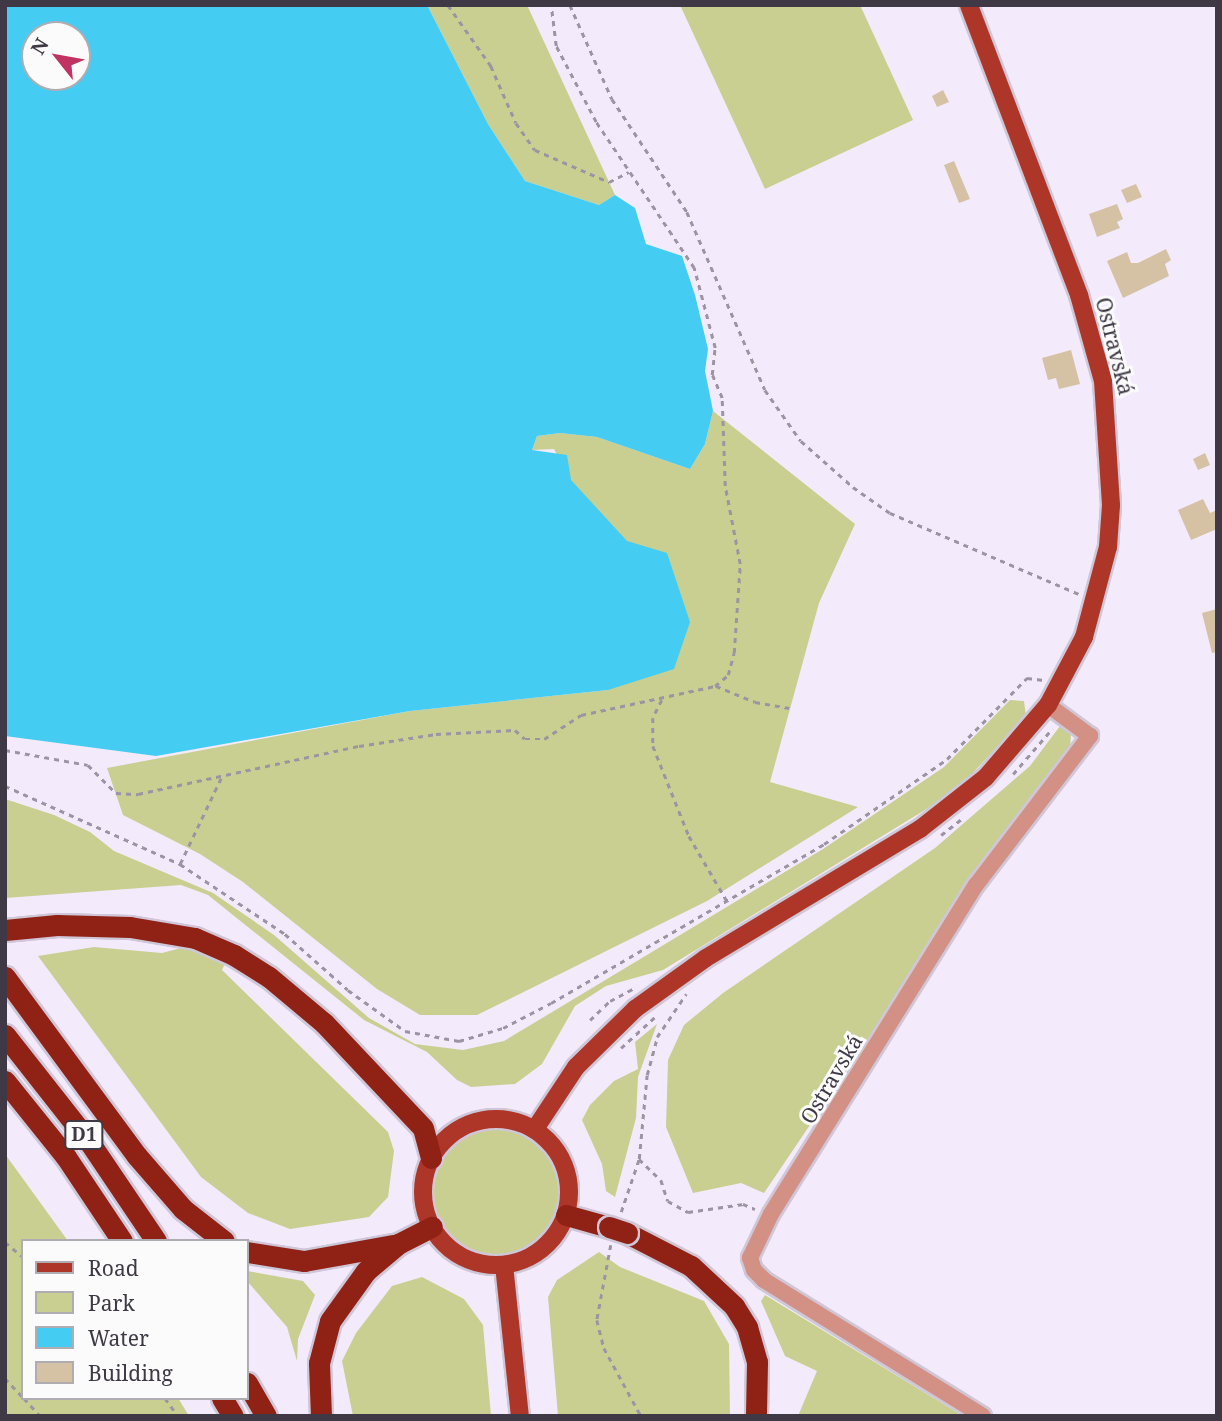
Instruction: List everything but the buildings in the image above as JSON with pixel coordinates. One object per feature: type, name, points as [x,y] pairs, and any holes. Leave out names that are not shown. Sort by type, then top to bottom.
[{"type":"highway","points":[[5,930],[57,925],[130,927],[195,938],[234,955],[270,977],[333,1032],[423,1128],[431,1158]]},
{"type":"highway","points":[[10,982],[146,1166],[183,1209],[221,1239]]},
{"type":"highway","name":"D1","points":[[5,1035],[90,1143],[155,1239]]},
{"type":"highway","name":"D1","points":[[5,1081],[66,1157],[121,1239]]},
{"type":"highway","points":[[566,1215],[618,1230],[691,1266],[734,1306],[747,1327],[757,1362],[756,1416]]},
{"type":"highway","points":[[321,1416],[317,1381],[327,1327],[366,1271],[398,1244],[432,1227]]},
{"type":"highway","points":[[248,1252],[278,1259],[315,1261],[398,1244]]},
{"type":"highway","points":[[248,1386],[266,1416]]},
{"type":"highway","points":[[223,1400],[233,1416]]},
{"type":"main road","name":"Ostravská","points":[[536,1129],[576,1067],[635,1009],[706,958],[954,804],[1055,710],[1084,637],[1108,547],[1109,426],[1103,381],[1079,295],[969,5]]},
{"type":"main road","points":[[497,1118],[536,1129],[552,1143],[567,1172],[566,1215],[542,1249],[504,1265],[463,1257],[432,1227],[423,1187],[431,1158],[447,1137],[471,1123],[497,1118]]},
{"type":"main road","points":[[504,1265],[520,1416]]},
{"type":"street","name":"Ostravská","points":[[983,1416],[757,1274],[751,1253],[771,1214],[976,885],[1090,736],[1055,710]]},
{"type":"path","points":[[448,5],[485,56],[516,123],[535,150],[609,181],[629,172]]},
{"type":"path","points":[[5,750],[88,765],[116,793],[138,794],[222,778],[359,746],[436,734],[515,730],[525,739],[544,739],[581,715],[638,701],[662,700],[715,686],[728,675],[734,653],[740,564],[724,486],[722,398],[712,376],[715,348],[694,268],[596,122],[556,46],[551,5]]},
{"type":"path","points":[[570,5],[612,99],[687,212],[765,390],[801,441],[844,480],[890,513],[1081,594]]},
{"type":"path","points":[[715,686],[755,702],[789,708]]},
{"type":"path","points":[[5,786],[180,864],[285,934],[385,1019],[405,1031],[448,1040],[480,1037],[503,1028],[824,844],[947,759],[1010,691],[1022,686]]},
{"type":"path","points":[[662,700],[653,718],[653,746],[689,836],[727,902]]},
{"type":"path","points":[[1012,775],[1055,710]]},
{"type":"path","points":[[180,864],[222,778]]},
{"type":"path","points":[[936,838],[966,815]]},
{"type":"path","points":[[590,1020],[610,1000],[644,983]]},
{"type":"path","points":[[624,1205],[639,1159],[646,1074],[657,1037],[676,1004],[690,990]]},
{"type":"path","points":[[612,1055],[664,1006]]},
{"type":"path","points":[[639,1159],[661,1180],[668,1200],[688,1212],[743,1204],[771,1214]]},
{"type":"path","points":[[5,1242],[21,1254]]},
{"type":"path","points":[[607,1257],[597,1320],[604,1348],[640,1416]]},
{"type":"path","points":[[5,1378],[21,1396]]},
{"type":"path","points":[[25,1400],[40,1416]]},
{"type":"path","points":[[166,1400],[178,1416]]},
{"type":"green space","points":[[427,5],[527,5],[615,195],[599,205],[525,181],[488,124]]},
{"type":"green space","points":[[680,5],[860,5],[913,120],[765,189]]},
{"type":"green space","points":[[713,411],[855,524],[819,603],[770,782],[858,807],[707,901],[477,1015],[420,1015],[377,989],[243,882],[200,854],[123,815],[107,768],[410,711],[608,690],[667,554],[627,542],[570,480],[554,449],[532,450],[537,436],[560,433],[597,437],[690,469],[705,444]]},
{"type":"green space","points":[[1010,700],[1024,701],[1026,716],[956,791],[663,970],[606,986],[575,1006],[542,1064],[515,1084],[471,1087],[457,1080],[427,1052],[364,1020],[208,895],[181,885],[5,898],[5,799],[54,815],[90,832],[114,851],[213,893],[274,935],[369,1018],[415,1044],[463,1050],[504,1041],[823,849],[944,767]]},
{"type":"green space","points":[[1060,726],[1071,731],[1070,753],[966,884],[891,1005],[764,1193],[741,1183],[693,1193],[666,1127],[668,1060],[684,1025],[723,993],[935,848],[1030,766]]},
{"type":"green space","points":[[192,945],[227,959],[222,970],[388,1132],[394,1151],[388,1197],[369,1217],[290,1229],[248,1213],[201,1177],[38,956],[94,947],[162,953]]},
{"type":"green space","points":[[657,1024],[638,1077],[636,1118],[615,1197],[606,1191],[602,1164],[582,1120],[590,1105],[614,1081],[638,1069],[635,1042]]},
{"type":"green space","points":[[498,1129],[522,1134],[543,1148],[557,1169],[562,1193],[557,1217],[543,1238],[522,1252],[498,1257],[474,1252],[453,1238],[439,1217],[434,1193],[439,1169],[453,1148],[474,1134]]},
{"type":"green space","points":[[5,1154],[67,1239],[21,1239],[21,1400],[179,1400],[189,1416],[5,1416]]},
{"type":"green space","points":[[599,1252],[620,1267],[704,1301],[729,1344],[730,1416],[558,1416],[548,1297],[557,1280]]},
{"type":"green space","points":[[248,1271],[303,1281],[315,1295],[298,1339],[297,1361],[287,1327],[248,1282]]},
{"type":"green space","points":[[422,1277],[464,1299],[483,1325],[491,1416],[353,1416],[342,1361],[356,1333],[392,1286]]},
{"type":"green space","points":[[765,1295],[958,1413],[957,1416],[798,1416],[817,1371],[785,1356],[761,1301]]},
{"type":"water","points":[[5,5],[427,5],[488,124],[525,181],[599,205],[615,195],[635,208],[646,244],[682,256],[708,349],[705,371],[713,411],[705,444],[690,469],[597,437],[560,433],[537,436],[532,450],[567,455],[571,480],[627,541],[667,553],[690,622],[674,669],[608,690],[410,711],[156,756],[5,736]]}]
